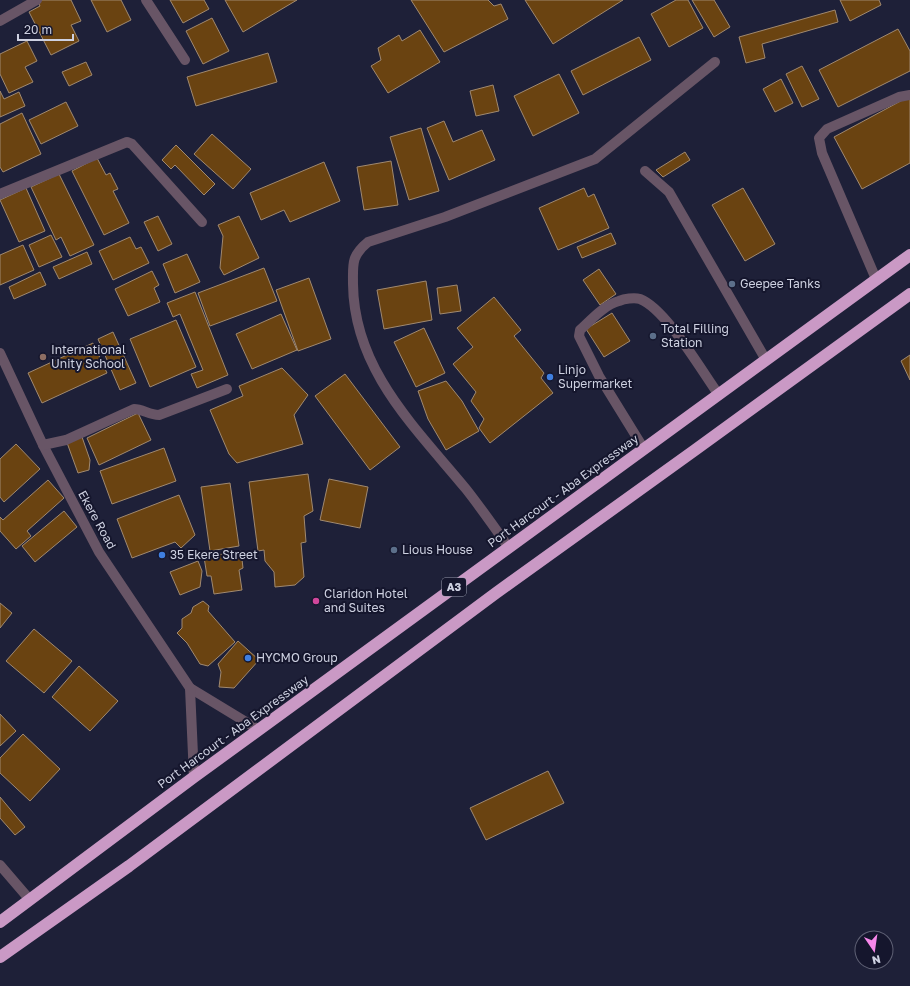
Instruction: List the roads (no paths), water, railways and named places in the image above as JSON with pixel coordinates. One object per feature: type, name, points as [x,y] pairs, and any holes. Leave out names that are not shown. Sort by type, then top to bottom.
[{"type":"highway","name":"Port Harcourt - Aba Expressway","points":[[0,922],[194,777],[910,255]]},
{"type":"highway","name":"A3","points":[[0,957],[129,866],[489,598],[910,294]]},
{"type":"street","points":[[0,21],[37,0]]},
{"type":"street","points":[[146,0],[185,60]]},
{"type":"street","points":[[509,548],[468,491],[424,439],[384,386],[370,362],[358,325],[353,292],[353,260],[358,250],[368,242],[444,217],[595,159],[715,62]]},
{"type":"street","points":[[876,279],[822,153],[819,138],[827,129],[899,97],[910,95]]},
{"type":"street","points":[[0,194],[127,142],[132,144],[202,222]]},
{"type":"street","points":[[645,171],[669,192],[766,360]]},
{"type":"street","points":[[644,449],[599,376],[579,336],[580,330],[609,306],[618,301],[638,298],[654,307],[668,323],[719,395]]},
{"type":"street","name":"Ekere Road","points":[[0,353],[43,445],[99,552],[190,688],[259,730]]},
{"type":"street","points":[[43,445],[66,440],[134,409],[141,409],[150,415],[159,415],[227,389]]},
{"type":"street","points":[[190,688],[194,777]]},
{"type":"street","points":[[0,865],[30,900]]},
{"type":"place","name":"Geepee Tanks","points":[[732,284]]},
{"type":"place","name":"Total Filling Station","points":[[653,336]]},
{"type":"place","name":"International Unity School","points":[[43,357]]},
{"type":"place","name":"Linjo Supermarket","points":[[550,377]]},
{"type":"place","name":"Lious House","points":[[394,550]]},
{"type":"place","name":"35 Ekere Street","points":[[162,555]]},
{"type":"place","name":"Claridon Hotel and Suites","points":[[316,601]]},
{"type":"place","name":"HYCMO Group","points":[[248,658]]}]
